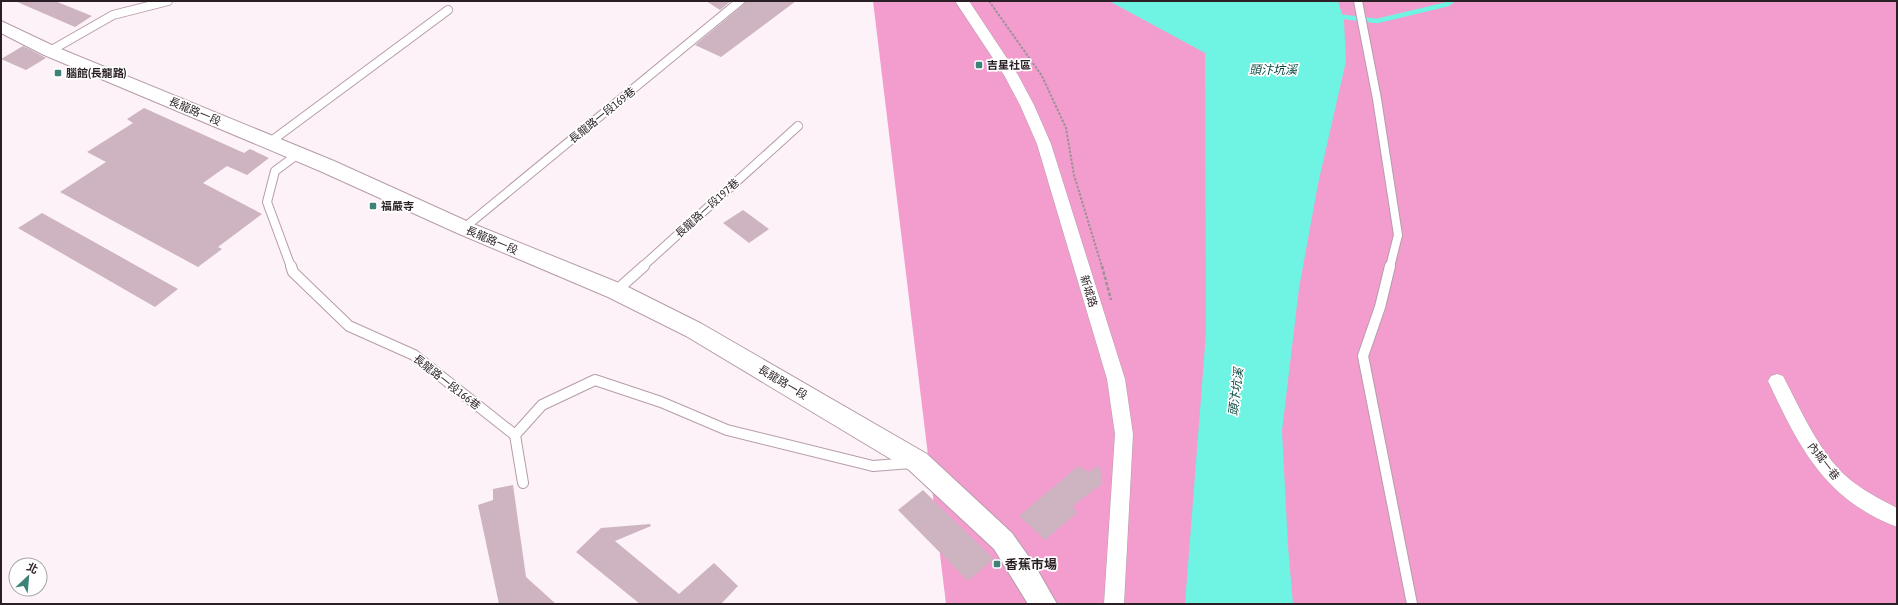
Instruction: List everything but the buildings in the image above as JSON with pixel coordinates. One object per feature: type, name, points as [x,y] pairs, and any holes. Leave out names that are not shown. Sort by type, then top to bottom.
[{"type":"main road","name":"長龍路一段","points":[[1,26],[50,51],[270,142],[464,228],[616,291],[694,330],[918,462],[1003,541],[1025,573],[1043,604]]},
{"type":"street","name":"新城路","points":[[962,1],[1011,75],[1027,105],[1044,144],[1116,379],[1124,434],[1114,604]]},
{"type":"street","name":"內城一巷","points":[[1777,380],[1800,430],[1836,478],[1856,494],[1897,518]]},
{"type":"lane","points":[[50,51],[113,15],[168,1]]},
{"type":"lane","name":"長龍路一段169巷","points":[[464,228],[740,1]]},
{"type":"lane","points":[[1358,1],[1377,99],[1398,235],[1380,307],[1363,356],[1412,604]]},
{"type":"lane","points":[[270,142],[448,10]]},
{"type":"lane","name":"長龍路一段197巷","points":[[616,291],[798,126]]},
{"type":"lane","name":"長龍路一段166巷","points":[[298,154],[275,171],[267,202],[293,272],[349,326],[414,355],[515,435]]},
{"type":"lane","points":[[523,483],[515,435],[542,404],[595,380],[660,402],[727,430],[873,466],[918,462]]},
{"type":"shaded area","points":[[873,1],[1897,1],[1897,604],[946,604]]},
{"type":"water","name":"頭汴坑溪","points":[[1109,1],[1338,1],[1344,21],[1346,61],[1318,184],[1299,288],[1282,431],[1288,546],[1293,604],[1185,604],[1206,333],[1205,53]]},
{"type":"waterway","points":[[1336,16],[1377,21],[1448,4],[1452,1]]},
{"type":"place","name":"吉星社區","points":[[979,65]]},
{"type":"place","name":"腦館(長龍路)","points":[[58,73]]},
{"type":"place","name":"福嚴寺","points":[[373,206]]},
{"type":"place","name":"香蕉市場","points":[[997,564]]}]
